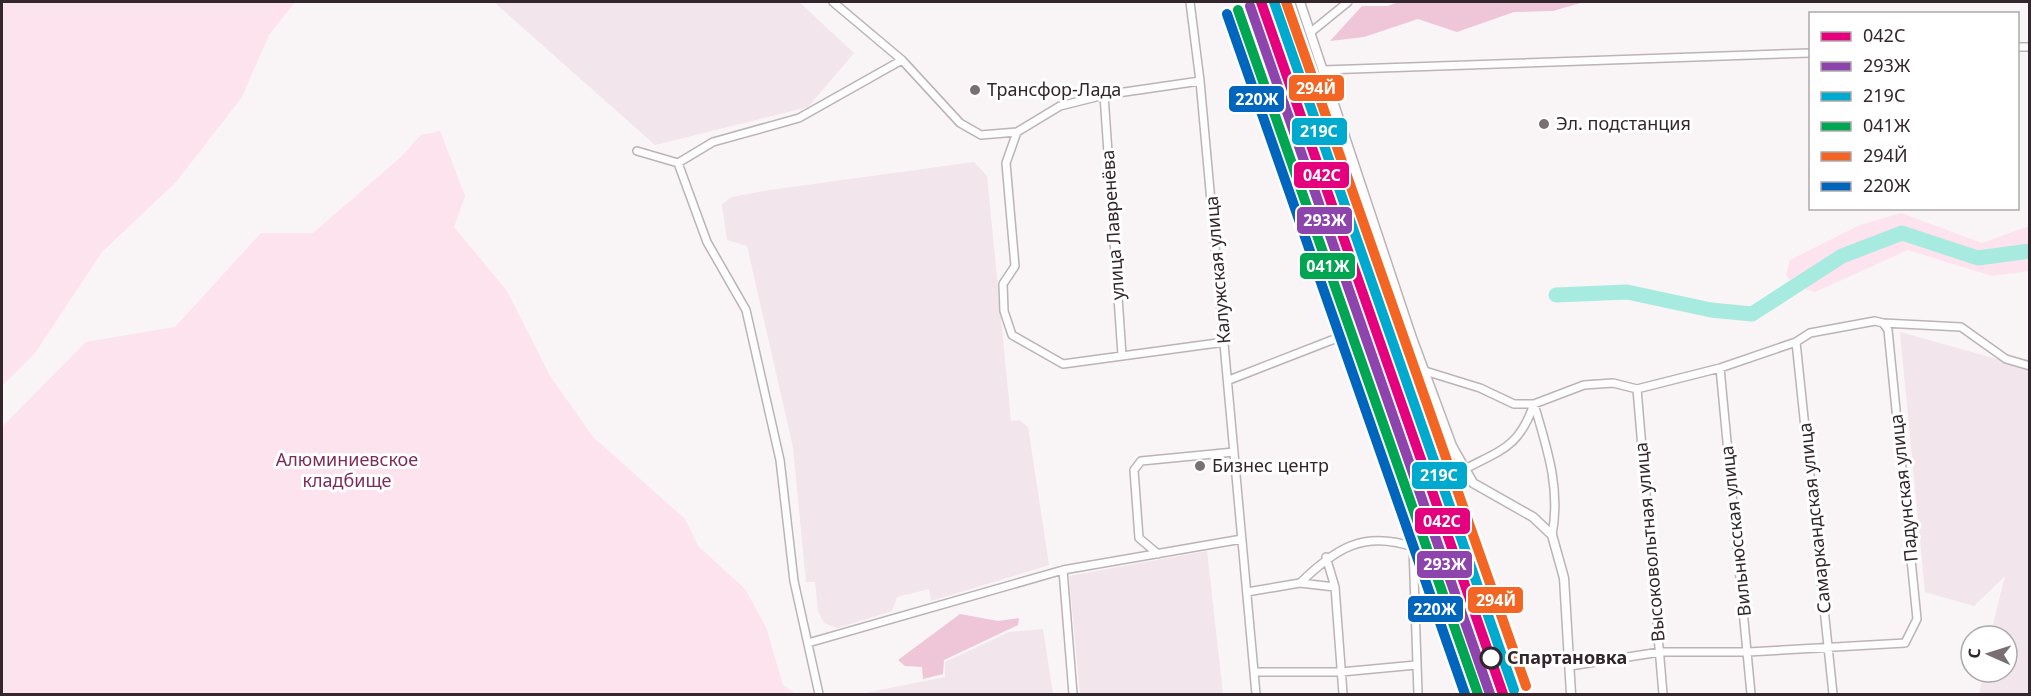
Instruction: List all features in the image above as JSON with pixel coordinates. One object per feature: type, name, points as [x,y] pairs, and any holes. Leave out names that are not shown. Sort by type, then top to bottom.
[{"type":"street","points":[[833,2],[902,60],[960,123],[981,135],[1017,132],[1060,106],[1104,95],[1200,81]]},
{"type":"street","name":"Калужская улица","points":[[1190,2],[1200,81],[1229,380],[1256,694]]},
{"type":"street","points":[[1300,2],[1452,446],[1473,483],[1533,517],[1552,535]]},
{"type":"street","points":[[1311,32],[1348,2]]},
{"type":"street","points":[[1323,70],[1809,53]]},
{"type":"street","points":[[638,151],[678,163],[713,142],[799,118],[902,60]]},
{"type":"street","name":"улица Лавренёва","points":[[1104,95],[1122,356]]},
{"type":"street","points":[[1017,132],[1006,163],[1015,266],[1003,284],[1004,311],[1012,334],[1063,364],[1225,342]]},
{"type":"street","points":[[678,163],[707,242],[746,310],[780,460],[794,581],[819,694]]},
{"type":"street","points":[[1425,371],[1480,388],[1514,404],[1534,404],[1584,385],[1613,383],[1637,389],[1720,368],[1796,342],[1810,333],[1875,321],[1961,327],[2006,359],[2030,366]]},
{"type":"street","name":"Падунская улица","points":[[1829,650],[1905,643],[1917,619],[1888,330],[1883,323]]},
{"type":"street","points":[[1229,380],[1350,333]]},
{"type":"street","name":"Самаркандская улица","points":[[1796,342],[1833,694]]},
{"type":"street","name":"Вильнюсская улица","points":[[1720,368],[1751,694]]},
{"type":"street","name":"Высоковольтная улица","points":[[1637,389],[1663,694]]},
{"type":"street","points":[[1465,469],[1509,446],[1518,438],[1527,426],[1534,404]]},
{"type":"street","points":[[1534,404],[1553,471],[1557,510],[1552,535],[1564,578],[1571,694]]},
{"type":"street","points":[[1158,554],[1139,538],[1134,470],[1141,461],[1234,452]]},
{"type":"street","points":[[808,643],[1063,570],[1242,539]]},
{"type":"street","points":[[1300,583],[1326,557],[1364,541],[1395,541],[1413,547],[1418,694]]},
{"type":"street","points":[[1326,557],[1335,587],[1343,694]]},
{"type":"street","points":[[1063,570],[1073,694]]},
{"type":"street","points":[[1247,592],[1300,583],[1335,587]]},
{"type":"street","points":[[1570,666],[1660,652],[1829,650]]},
{"type":"street","points":[[1254,672],[1341,672],[1416,665]]},
{"type":"shaded area","points":[[494,2],[799,2],[854,53],[808,107],[655,145]]},
{"type":"shaded area","points":[[1399,2],[1584,2],[1553,11],[1514,12],[1457,32],[1418,19],[1364,37],[1330,41],[1362,6],[1388,6]]},
{"type":"shaded area","points":[[974,162],[987,176],[1011,421],[1019,420],[1028,427],[1049,565],[931,601],[929,589],[897,597],[892,611],[837,628],[824,623],[818,611],[815,582],[806,582],[793,447],[747,246],[727,240],[722,204],[732,197],[770,190]]},
{"type":"shaded area","points":[[1900,332],[2029,368],[2029,694],[1979,694],[1981,684],[2019,684],[2019,624],[1993,624],[2005,576],[1974,606],[1925,592]]},
{"type":"shaded area","points":[[1207,551],[1223,694],[1080,694],[1069,576]]},
{"type":"shaded area","points":[[960,614],[998,621],[1019,618],[1018,625],[944,660],[943,674],[923,679],[922,667],[905,666],[898,660]]},
{"type":"shaded area","points":[[1043,629],[1053,694],[860,694],[945,677],[945,662],[1009,632]]},
{"type":"green space","points":[[2,2],[295,2],[269,35],[242,97],[176,182],[102,252],[35,353],[2,386]]},
{"type":"green space","name":"Алюминиевское кладбище","points":[[440,131],[465,196],[454,227],[507,291],[550,376],[593,437],[685,519],[698,546],[745,589],[766,627],[783,685],[796,694],[2,694],[2,427],[86,342],[175,327],[261,233],[313,233],[401,157],[421,135]]},
{"type":"green space","points":[[1901,213],[1982,243],[2029,226],[2029,271],[1992,276],[1908,250],[1815,292],[1795,286],[1786,275],[1790,260],[1860,225]]},
{"type":"waterway","points":[[1556,295],[1627,292],[1711,310],[1752,314],[1842,256],[1902,233],[1978,258],[2030,251]]},
{"type":"railway","points":[[1248,2],[1486,694]]},
{"type":"transit line","name":"042С","points":[[1261,2],[1503,694]]},
{"type":"transit line","name":"219С","points":[[1274,2],[1514,690]]},
{"type":"transit line","name":"294Й","points":[[1286,2],[1526,686]]},
{"type":"transit line","name":"293Ж","points":[[1250,6],[1490,694]]},
{"type":"transit line","name":"041Ж","points":[[1238,10],[1478,694]]},
{"type":"transit line","name":"220Ж","points":[[1227,14],[1465,694]]},
{"type":"place","name":"Трансфор-Лада","points":[[975,90]]},
{"type":"place","name":"Эл. подстанция","points":[[1544,124]]},
{"type":"place","name":"Бизнес центр","points":[[1200,466]]},
{"type":"place","name":"Спартановка","points":[[1491,658]]}]
